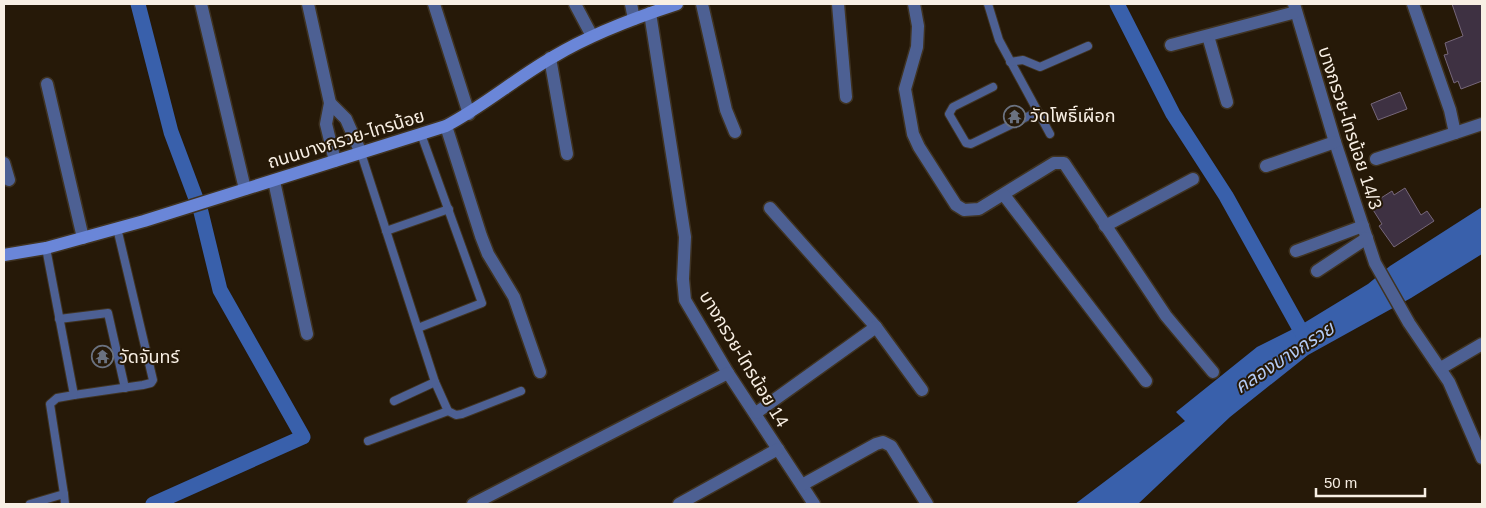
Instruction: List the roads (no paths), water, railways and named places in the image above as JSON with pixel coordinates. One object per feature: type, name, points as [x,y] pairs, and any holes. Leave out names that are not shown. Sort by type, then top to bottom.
[{"type":"main road","name":"ถนนบางกรวย-ไทรน้อย","points":[[4,254],[46,248],[205,203],[446,126],[469,114],[550,58],[592,36],[677,4]]},
{"type":"street","points":[[201,4],[245,189]]},
{"type":"street","points":[[308,4],[330,103],[326,124],[335,161]]},
{"type":"street","points":[[434,4],[469,114]]},
{"type":"street","points":[[575,4],[592,36]]},
{"type":"street","points":[[631,4],[634,19]]},
{"type":"street","points":[[702,4],[726,110],[735,132]]},
{"type":"street","points":[[838,4],[846,97]]},
{"type":"street","points":[[914,4],[918,26],[917,47],[905,89],[913,134],[919,147],[960,208],[972,211],[979,209],[1054,163],[1061,162],[1069,170],[1166,316],[1213,372]]},
{"type":"street","points":[[1413,4],[1450,110],[1455,133]]},
{"type":"street","points":[[1171,45],[1208,36],[1295,8]]},
{"type":"street","name":"บางกรวย-ไทรน้อย 14/3","points":[[1295,8],[1335,142],[1375,263],[1409,323],[1440,368],[1477,433],[1482,458]]},
{"type":"street","name":"บางกรวย-ไทรน้อย 14","points":[[650,14],[685,237],[682,279],[685,300],[728,373],[814,504]]},
{"type":"street","points":[[1208,36],[1227,102]]},
{"type":"street","points":[[550,58],[567,154]]},
{"type":"street","points":[[46,84],[83,238]]},
{"type":"street","points":[[330,103],[346,119],[361,153]]},
{"type":"street","points":[[1376,159],[1482,124]]},
{"type":"street","points":[[446,126],[481,236],[488,254],[514,298],[540,372]]},
{"type":"street","points":[[1266,166],[1335,142]]},
{"type":"street","points":[[4,163],[9,180]]},
{"type":"street","points":[[1105,226],[1193,179]]},
{"type":"street","points":[[274,180],[307,334]]},
{"type":"street","points":[[1004,194],[1146,381]]},
{"type":"street","points":[[770,208],[876,327],[922,390]]},
{"type":"street","points":[[1296,251],[1365,232]]},
{"type":"street","points":[[1317,270],[1365,232]]},
{"type":"street","points":[[756,413],[821,364],[876,327]]},
{"type":"street","points":[[1440,368],[1482,344]]},
{"type":"street","points":[[473,504],[728,373]]},
{"type":"street","points":[[802,485],[876,444],[883,442],[891,446],[927,504]]},
{"type":"street","points":[[679,504],[778,449]]},
{"type":"lane","points":[[988,4],[999,40],[1050,134]]},
{"type":"lane","points":[[1010,62],[1023,60],[1040,67],[1088,46]]},
{"type":"lane","points":[[993,87],[953,107],[948,114],[966,143],[971,144],[1037,112]]},
{"type":"lane","points":[[418,328],[482,303],[422,134]]},
{"type":"lane","points":[[361,153],[435,382],[448,411],[456,415],[462,414],[521,391]]},
{"type":"lane","points":[[386,231],[449,209]]},
{"type":"lane","points":[[65,504],[50,404],[57,398],[151,383],[154,378],[117,228]]},
{"type":"lane","points":[[46,248],[74,395]]},
{"type":"lane","points":[[59,319],[108,313],[126,388]]},
{"type":"lane","points":[[394,402],[435,382]]},
{"type":"lane","points":[[368,441],[448,411]]},
{"type":"lane","points":[[30,504],[64,494]]},
{"type":"water","name":"คลองบางกรวย","points":[[1482,207],[1482,254],[1411,298],[1308,355],[1230,417],[1138,504],[1075,504],[1185,421],[1176,412],[1257,347],[1299,326],[1368,284],[1390,266]]},
{"type":"waterway","points":[[138,4],[171,132],[201,212],[220,290],[303,437],[153,504]]},
{"type":"waterway","name":"คลองบางกรวย","points":[[1117,4],[1173,114],[1226,196],[1306,340]]},
{"type":"place","name":"วัดโพธิ์เผือก","points":[[1014,116]]},
{"type":"place","name":"วัดจันทร์","points":[[103,357]]}]
